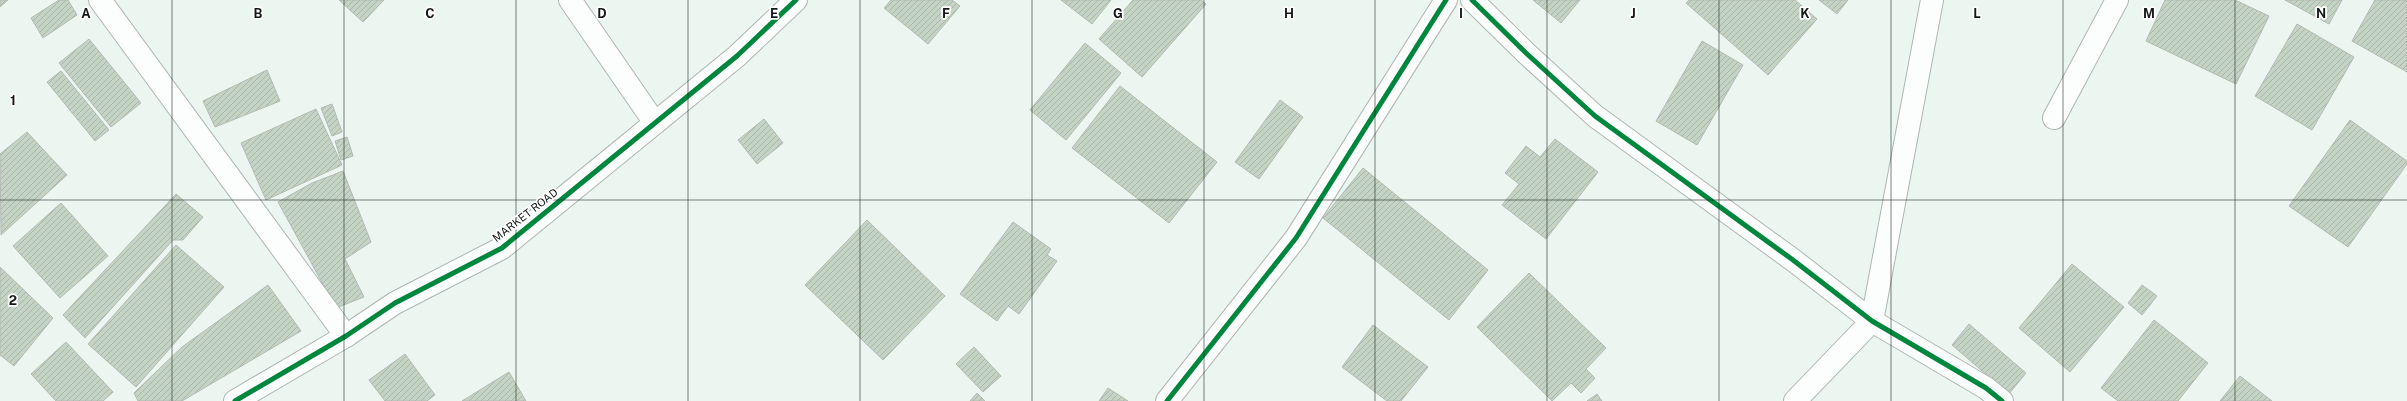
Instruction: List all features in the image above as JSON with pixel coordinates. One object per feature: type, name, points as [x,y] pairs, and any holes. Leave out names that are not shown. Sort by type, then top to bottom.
[{"type":"street","points":[[100,0],[346,336]]},
{"type":"street","points":[[570,0],[655,124]]},
{"type":"street","name":"MARKET ROAD","points":[[234,401],[346,336],[395,304],[502,248],[736,56],[796,0]]},
{"type":"street","points":[[1167,401],[1296,238],[1446,0]]},
{"type":"street","points":[[1472,0],[1526,53],[1595,116],[1793,260],[1872,321],[1986,388],[2002,401]]},
{"type":"street","points":[[1795,401],[1872,321],[1932,0]]},
{"type":"street","points":[[2054,118],[2117,0]]},
{"type":"building","points":[[0,0],[8,0],[0,7]]},
{"type":"building","points":[[59,0],[68,0],[77,15],[43,38],[31,18]]},
{"type":"building","points":[[339,0],[384,0],[363,22]]},
{"type":"building","points":[[891,0],[952,0],[960,6],[928,44],[884,8]]},
{"type":"building","points":[[1061,0],[1111,0],[1092,24]]},
{"type":"building","points":[[1133,0],[1201,0],[1206,4],[1142,77],[1099,39]]},
{"type":"building","points":[[1533,0],[1580,0],[1561,23]]},
{"type":"building","points":[[1689,0],[1795,0],[1817,19],[1768,75],[1686,3]]},
{"type":"building","points":[[1819,0],[1848,0],[1837,14]]},
{"type":"building","points":[[2165,0],[2235,0],[2269,16],[2236,84],[2146,41]]},
{"type":"building","points":[[2285,0],[2342,0],[2329,24]]},
{"type":"building","points":[[2375,0],[2407,0],[2407,72],[2352,41]]},
{"type":"building","points":[[2297,24],[2354,57],[2312,130],[2255,96]]},
{"type":"building","points":[[89,39],[141,103],[111,127],[59,63]]},
{"type":"building","points":[[1702,41],[1743,65],[1697,145],[1656,121]]},
{"type":"building","points":[[1085,43],[1121,73],[1066,140],[1030,110]]},
{"type":"building","points":[[267,70],[280,101],[215,127],[203,101]]},
{"type":"building","points":[[61,71],[109,130],[95,141],[47,82]]},
{"type":"building","points":[[1120,86],[1217,162],[1169,223],[1072,148]]},
{"type":"building","points":[[1280,100],[1303,117],[1259,179],[1235,162]]},
{"type":"building","points":[[332,104],[342,132],[332,136],[321,108]]},
{"type":"building","points":[[316,109],[342,165],[266,200],[241,143]]},
{"type":"building","points":[[764,119],[783,143],[757,164],[738,140]]},
{"type":"building","points":[[2350,120],[2407,161],[2407,164],[2348,247],[2289,206]]},
{"type":"building","points":[[27,132],[67,175],[1,235],[0,154]]},
{"type":"building","points":[[347,137],[353,156],[341,160],[335,141]]},
{"type":"building","points":[[1555,139],[1598,172],[1546,239],[1502,205],[1519,184],[1505,173],[1526,146],[1540,157]]},
{"type":"building","points":[[1363,168],[1488,270],[1449,320],[1323,218]]},
{"type":"building","points":[[343,171],[371,242],[345,259],[364,297],[336,308],[278,202],[312,183]]},
{"type":"building","points":[[176,194],[203,217],[183,240],[173,240],[85,338],[63,315]]},
{"type":"building","points":[[61,203],[108,256],[60,298],[13,246]]},
{"type":"building","points":[[867,220],[945,296],[883,360],[805,285]]},
{"type":"building","points":[[1013,222],[1051,249],[1047,255],[1057,261],[1019,314],[1008,306],[997,321],[960,294]]},
{"type":"building","points":[[176,245],[224,287],[136,387],[88,344]]},
{"type":"building","points":[[2072,264],[2124,307],[2070,372],[2019,328]]},
{"type":"building","points":[[0,267],[53,318],[14,366],[0,355]]},
{"type":"building","points":[[1529,273],[1606,348],[1586,369],[1595,378],[1581,393],[1571,383],[1552,401],[1477,327]]},
{"type":"building","points":[[268,285],[301,331],[182,401],[138,401],[134,393],[182,347]]},
{"type":"building","points":[[2142,285],[2157,296],[2142,315],[2128,303]]},
{"type":"building","points":[[2154,320],[2208,363],[2178,401],[2118,401],[2101,388]]},
{"type":"building","points":[[1969,324],[2026,373],[2009,394],[1952,345]]},
{"type":"building","points":[[1373,325],[1428,367],[1401,401],[1387,401],[1342,367]]},
{"type":"building","points":[[66,342],[113,392],[103,401],[56,401],[31,374]]},
{"type":"building","points":[[974,347],[1001,376],[983,392],[956,364]]},
{"type":"building","points":[[405,354],[435,395],[427,401],[385,401],[369,380]]},
{"type":"building","points":[[509,372],[526,401],[462,401]]},
{"type":"building","points":[[2240,376],[2272,401],[2220,401]]},
{"type":"building","points":[[1108,388],[1128,401],[1099,401]]},
{"type":"building","points":[[977,393],[985,401],[970,401]]},
{"type":"building","points":[[1597,394],[1602,401],[1587,401]]},
{"type":"cycle path","points":[[235,401],[346,336],[395,303],[502,248],[737,56],[796,0]]},
{"type":"cycle path","points":[[1167,401],[1296,238],[1446,0]]},
{"type":"cycle path","points":[[1472,0],[1526,53],[1595,116],[1793,260],[1872,321],[1986,388],[2002,401]]}]
